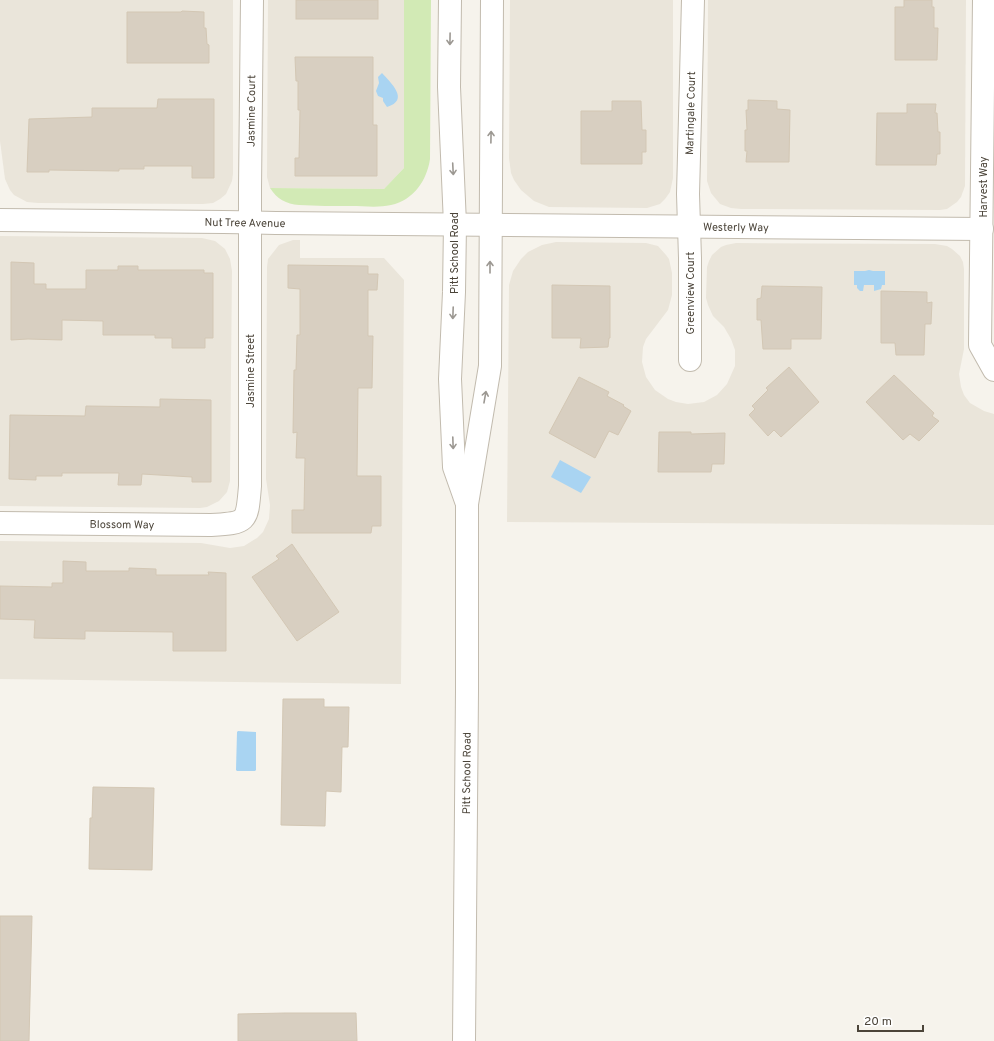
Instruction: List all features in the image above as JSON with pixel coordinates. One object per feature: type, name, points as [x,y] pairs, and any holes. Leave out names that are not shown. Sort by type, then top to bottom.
[{"type":"street","name":"Jasmine Court","points":[[250,223],[252,0]]},
{"type":"street","name":"Pitt School Road","points":[[450,0],[449,87],[455,224],[450,379],[454,466],[467,504]]},
{"type":"street","name":"Pitt School Road","points":[[464,1041],[467,504],[490,366],[490,224],[493,66],[492,0]]},
{"type":"street","name":"Martingale Court","points":[[689,227],[688,194],[693,0]]},
{"type":"street","name":"Harvest Way","points":[[984,0],[980,345],[994,370]]},
{"type":"street","name":"Nut Tree Avenue","points":[[0,220],[490,224]]},
{"type":"street","name":"Jasmine Street","points":[[244,519],[248,512],[250,486],[250,223]]},
{"type":"street","name":"Westerly Way","points":[[490,224],[982,229]]},
{"type":"street","name":"Greenview Court","points":[[689,227],[690,360]]},
{"type":"street","name":"Blossom Way","points":[[0,523],[211,525],[228,524],[244,519]]},
{"type":"shaded area","points":[[0,0],[233,0],[233,174],[232,181],[226,194],[213,203],[203,204],[38,203],[27,202],[14,195],[5,179],[0,141]]},
{"type":"shaded area","points":[[268,0],[404,0],[404,168],[384,189],[270,188],[267,177]]},
{"type":"shaded area","points":[[510,0],[673,0],[673,178],[670,192],[660,204],[647,208],[549,207],[534,201],[521,190],[511,173],[509,158]]},
{"type":"shaded area","points":[[708,0],[966,0],[965,186],[961,197],[947,209],[940,210],[741,209],[731,208],[720,204],[711,193],[707,181]]},
{"type":"shaded area","points":[[0,236],[202,238],[215,241],[225,249],[230,259],[232,271],[230,481],[227,492],[219,501],[207,507],[200,508],[0,506]]},
{"type":"shaded area","points":[[293,240],[300,240],[300,258],[384,258],[404,280],[401,684],[0,679],[0,541],[201,543],[230,548],[244,546],[257,538],[263,532],[269,519],[270,505],[266,479],[267,267],[268,259],[279,245]]},
{"type":"shaded area","points":[[556,242],[646,243],[658,246],[666,255],[669,259],[672,273],[672,295],[668,310],[646,339],[643,347],[642,362],[646,377],[655,390],[668,399],[688,404],[704,402],[717,395],[727,384],[735,366],[735,350],[731,339],[724,327],[713,316],[706,298],[707,267],[712,255],[721,247],[736,243],[935,244],[947,246],[952,249],[960,256],[964,269],[964,349],[959,374],[961,387],[964,395],[970,403],[984,411],[994,414],[994,525],[507,522],[509,285],[513,271],[528,252],[542,245]]},
{"type":"green space","points":[[404,0],[431,0],[430,159],[426,174],[418,188],[406,199],[386,206],[299,205],[282,200],[270,188],[384,189],[404,168]]},
{"type":"water","points":[[382,73],[394,86],[398,96],[394,104],[387,107],[383,101],[383,98],[378,96],[376,91],[379,83],[378,77]]},
{"type":"water","points":[[854,271],[885,271],[885,285],[882,285],[881,289],[874,291],[874,285],[864,285],[863,291],[860,291],[857,288],[857,285],[854,285]]},
{"type":"water","points":[[560,460],[591,477],[581,493],[551,477]]},
{"type":"water","points":[[238,731],[256,732],[255,771],[236,770]]},
{"type":"building","points":[[296,0],[378,0],[378,19],[296,19]]},
{"type":"building","points":[[904,0],[932,0],[932,7],[934,7],[934,28],[938,28],[937,60],[895,60],[895,7],[904,7]]},
{"type":"building","points":[[127,12],[204,12],[204,28],[206,28],[207,44],[209,45],[209,63],[127,63]]},
{"type":"building","points":[[295,57],[373,57],[373,125],[377,125],[377,176],[295,176],[295,158],[299,158],[300,110],[298,110],[298,81],[296,81]]},
{"type":"building","points":[[158,99],[214,99],[214,178],[192,178],[192,166],[144,166],[144,169],[119,169],[119,171],[49,170],[49,172],[27,172],[29,119],[92,117],[92,108],[157,108]]},
{"type":"building","points":[[748,100],[777,101],[777,109],[790,110],[789,162],[746,162],[747,151],[745,151],[745,130],[747,130],[746,110],[748,110]]},
{"type":"building","points":[[612,101],[641,101],[642,130],[646,130],[646,152],[642,152],[642,164],[581,164],[581,111],[612,111]]},
{"type":"building","points":[[907,104],[936,104],[935,113],[937,113],[938,132],[940,132],[940,154],[937,154],[936,165],[876,165],[877,113],[907,113]]},
{"type":"building","points":[[11,262],[34,263],[34,284],[46,284],[46,289],[86,289],[86,270],[118,270],[118,266],[138,266],[138,270],[204,270],[204,273],[213,273],[213,338],[205,338],[205,348],[172,348],[172,338],[155,338],[155,335],[103,335],[103,321],[62,320],[62,340],[11,340]]},
{"type":"building","points":[[288,265],[368,266],[368,274],[378,274],[377,290],[368,290],[368,336],[373,336],[372,388],[358,388],[357,476],[381,476],[381,526],[372,526],[371,533],[292,533],[292,510],[304,510],[305,458],[296,458],[297,432],[293,433],[294,370],[296,370],[297,335],[300,335],[300,289],[288,288]]},
{"type":"building","points":[[552,285],[610,286],[610,338],[608,347],[580,348],[581,338],[552,338]]},
{"type":"building","points":[[762,286],[822,287],[821,339],[791,339],[791,349],[763,349],[761,320],[757,320],[757,299],[761,298]]},
{"type":"building","points":[[881,291],[927,292],[927,303],[932,302],[931,324],[925,324],[924,355],[896,355],[895,343],[881,343]]},
{"type":"building","points":[[789,367],[819,402],[781,437],[774,430],[768,436],[749,415],[755,409],[752,406],[768,390],[766,388]]},
{"type":"building","points":[[894,375],[934,413],[932,416],[939,421],[919,441],[910,434],[903,440],[866,402]]},
{"type":"building","points":[[579,377],[609,392],[607,396],[624,405],[623,406],[631,411],[618,435],[609,431],[595,458],[549,433]]},
{"type":"building","points":[[160,399],[211,400],[211,482],[192,482],[192,477],[142,474],[141,485],[118,485],[119,473],[62,473],[62,476],[36,476],[36,480],[9,479],[10,415],[85,416],[86,406],[160,407]]},
{"type":"building","points":[[659,432],[691,432],[691,434],[725,433],[724,464],[712,464],[711,472],[658,472]]},
{"type":"building","points":[[292,544],[339,612],[297,641],[252,577],[279,559],[276,556]]},
{"type":"building","points":[[63,561],[86,562],[86,571],[129,571],[129,568],[156,569],[156,575],[209,575],[208,572],[226,573],[226,651],[173,651],[173,632],[85,631],[85,639],[34,638],[35,620],[0,619],[0,586],[52,587],[52,583],[63,583]]},
{"type":"building","points":[[283,699],[324,699],[324,707],[349,707],[348,747],[342,747],[341,792],[326,791],[325,826],[281,825]]},
{"type":"building","points":[[93,787],[154,788],[152,870],[89,869],[90,818],[92,818]]},
{"type":"building","points":[[0,916],[32,916],[29,1041],[0,1041]]},
{"type":"building","points":[[356,1013],[357,1041],[238,1041],[238,1014]]}]
